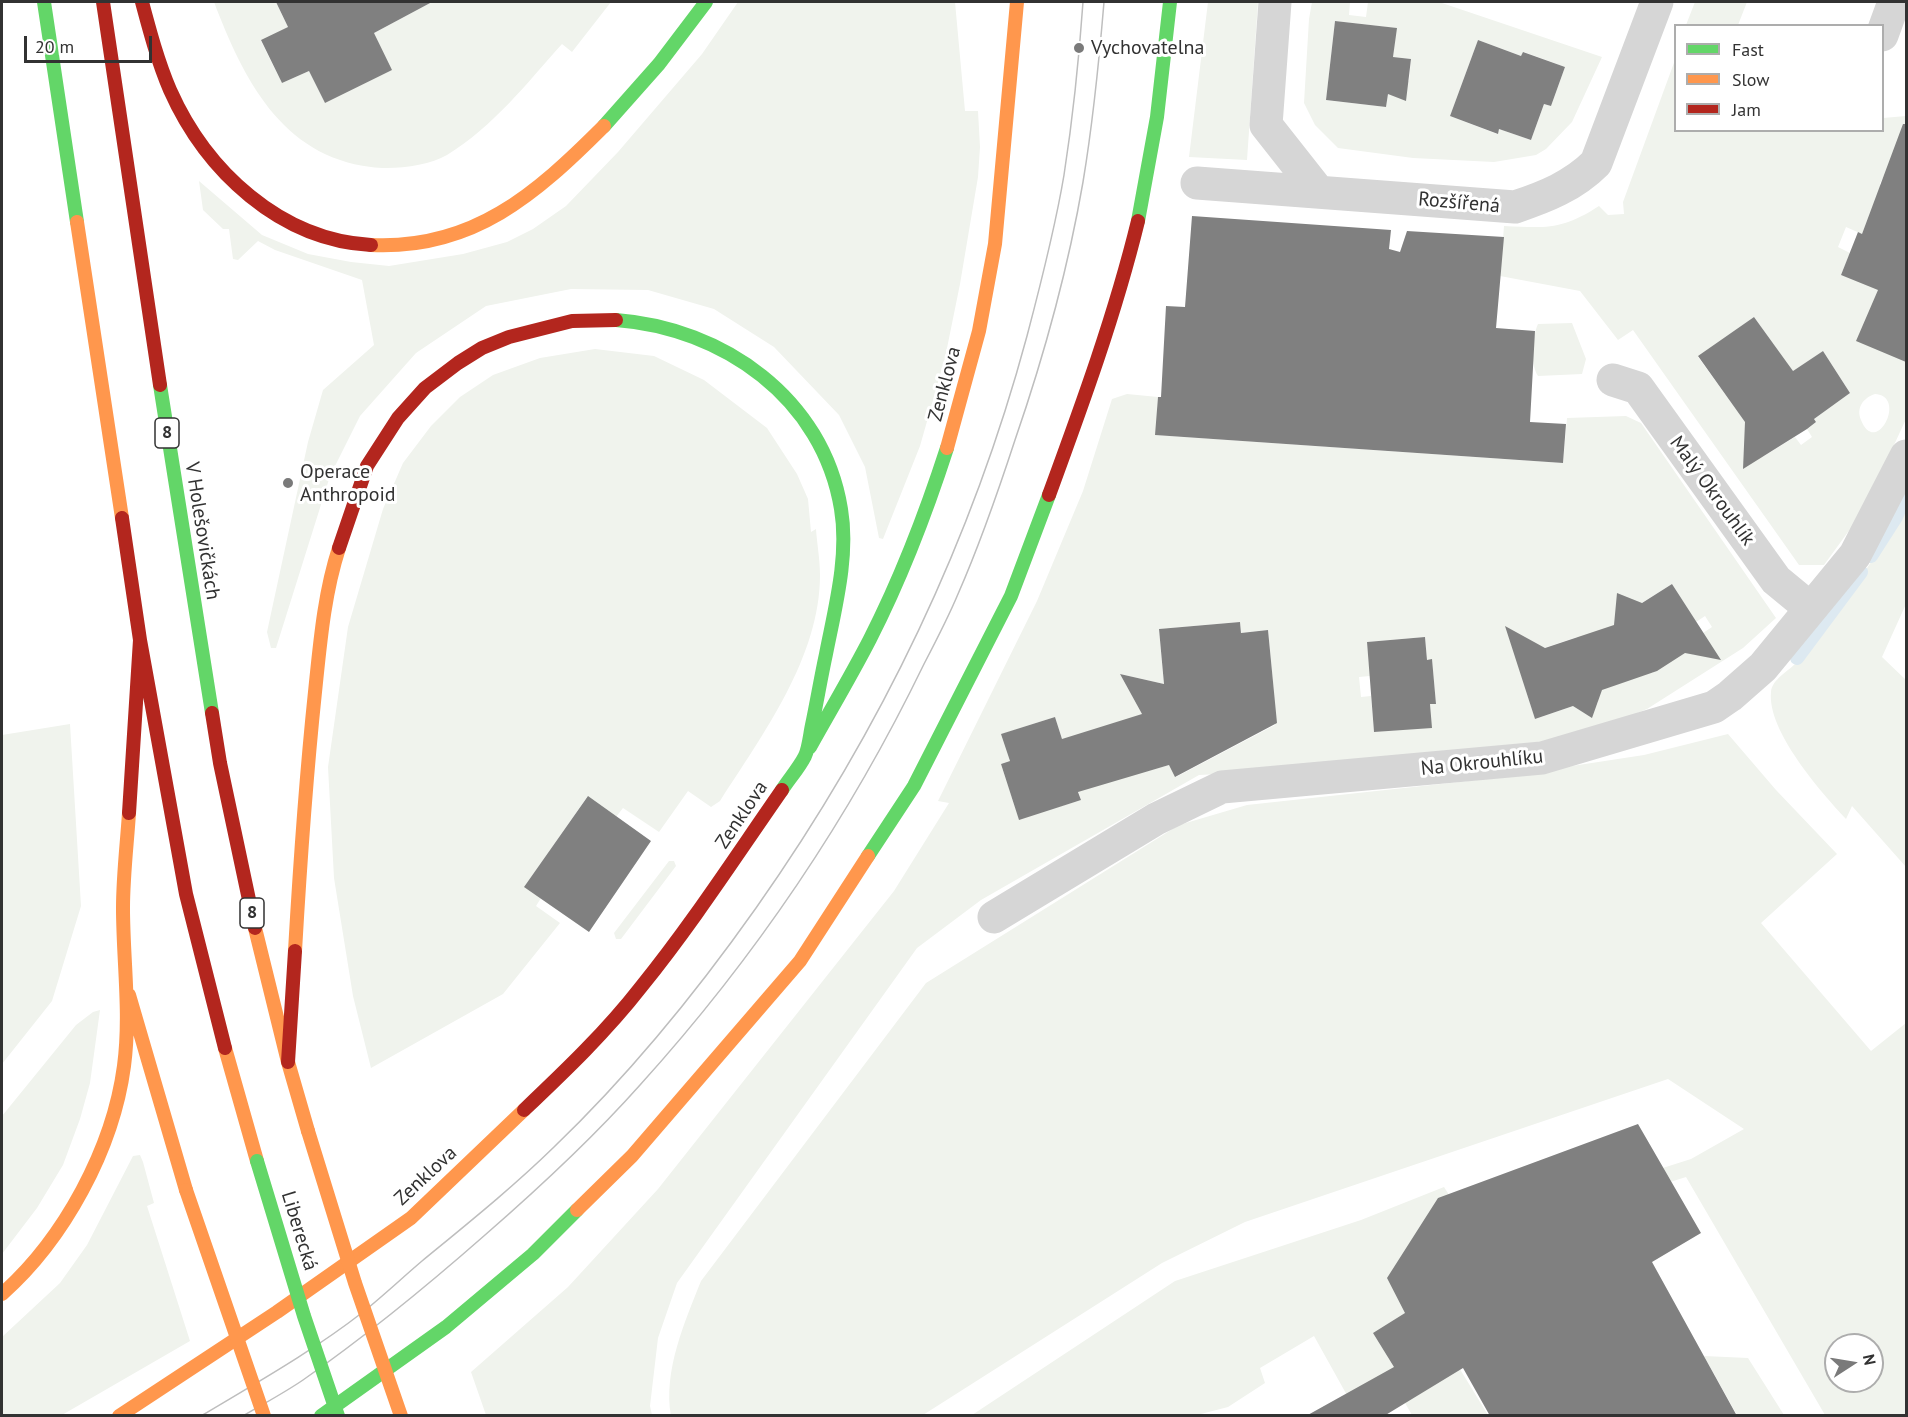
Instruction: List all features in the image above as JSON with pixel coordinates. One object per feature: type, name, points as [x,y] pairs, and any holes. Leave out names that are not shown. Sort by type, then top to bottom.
[{"type":"main road","points":[[2,1294],[20,1278],[50,1242],[88,1181],[116,1107],[124,1067],[127,1028],[123,906],[140,640],[44,2]]},
{"type":"main road","name":"V Holešovičkách","points":[[103,2],[179,511],[220,763],[250,905],[288,1062]]},
{"type":"main road","points":[[142,2],[161,68],[176,103],[222,170],[252,200],[294,227],[348,244],[381,248],[436,239],[478,225],[509,209],[538,189],[626,102],[706,2]]},
{"type":"main road","name":"Zenklova","points":[[119,1416],[277,1312],[411,1218],[582,1055],[641,988],[759,826],[806,754],[870,639],[902,571],[930,501],[957,417],[979,331],[995,244],[1017,2]]},
{"type":"main road","points":[[321,1416],[446,1327],[532,1254],[632,1156],[800,961],[914,786],[1011,596],[1095,371],[1128,262],[1142,206],[1157,117],[1170,2]]},
{"type":"main road","points":[[288,1062],[305,784],[321,636],[332,569],[367,466],[398,418],[425,388],[474,353],[509,337],[572,321],[608,319],[645,322],[680,331],[715,345],[750,366],[781,393],[807,424],[828,460],[841,509],[843,533],[833,619],[806,754]]},
{"type":"main road","name":"Liberecká","points":[[140,640],[186,894],[227,1057],[304,1316],[338,1416]]},
{"type":"main road","points":[[127,988],[186,1190],[264,1416]]},
{"type":"main road","name":"Liberecká","points":[[288,1062],[355,1283],[401,1416]]},
{"type":"street","points":[[1275,2],[1266,126],[1318,191]]},
{"type":"street","name":"Rozšířená","points":[[1197,183],[1515,207],[1551,194],[1583,176],[1596,163],[1657,2]]},
{"type":"street","points":[[1884,30],[1894,2]]},
{"type":"street","name":"Malý Okrouhlík","points":[[1613,380],[1638,388],[1776,580],[1810,608]]},
{"type":"street","name":"Na Okrouhlíku","points":[[994,917],[1156,819],[1222,787],[1542,758],[1714,707],[1763,667],[1855,555],[1906,456]]},
{"type":"shaded area","points":[[214,2],[276,2],[288,27],[261,41],[282,83],[309,71],[325,103],[391,70],[374,33],[432,2],[611,2],[572,52],[562,44],[509,104],[464,144],[430,162],[389,168],[371,167],[340,160],[313,147],[289,130],[253,85],[238,58]]},
{"type":"shaded area","points":[[738,2],[955,2],[965,111],[978,111],[980,147],[978,177],[945,358],[920,446],[883,539],[879,538],[865,467],[839,415],[774,347],[714,309],[648,290],[571,289],[486,306],[416,353],[360,416],[330,476],[276,648],[271,648],[267,632],[308,442],[323,390],[374,345],[362,280],[275,250],[258,241],[238,260],[233,259],[229,229],[223,229],[203,210],[199,181],[262,235],[308,254],[389,266],[463,254],[507,242],[533,229],[566,206],[618,152],[702,54]]},
{"type":"shaded area","points":[[1208,2],[1258,2],[1247,160],[1189,157]]},
{"type":"shaded area","points":[[1312,2],[1350,2],[1349,15],[1366,17],[1368,2],[1439,2],[1602,57],[1572,122],[1546,149],[1536,155],[1494,162],[1413,158],[1338,148],[1315,125],[1304,103]],"holes":[[[1335,21],[1396,28],[1393,57],[1411,59],[1409,81],[1390,79],[1386,107],[1326,100]],[[1478,40],[1521,56],[1524,52],[1565,67],[1551,106],[1544,104],[1531,140],[1499,129],[1497,134],[1450,116]]]},
{"type":"shaded area","points":[[1695,2],[1747,2],[1738,24],[1686,24]]},
{"type":"shaded area","points":[[1674,63],[1674,132],[1884,132],[1884,118],[1906,116],[1906,169],[1892,162],[1880,183],[1862,234],[1846,227],[1838,247],[1850,253],[1841,275],[1903,292],[1906,295],[1906,334],[1866,318],[1902,360],[1906,350],[1906,419],[1864,510],[1824,565],[1799,565],[1633,330],[1618,340],[1580,291],[1500,276],[1504,226],[1554,226],[1575,220],[1599,206],[1608,215],[1624,214],[1623,202]],"holes":[[[1754,317],[1787,363],[1784,377],[1823,351],[1850,393],[1814,419],[1816,422],[1807,429],[1812,437],[1801,445],[1795,437],[1761,457],[1750,428],[1698,357]],[[1875,394],[1884,397],[1889,404],[1886,422],[1881,429],[1874,432],[1867,430],[1861,420],[1860,408],[1867,398]]]},
{"type":"shaded area","points":[[1572,323],[1586,359],[1582,374],[1538,376],[1535,371],[1533,350],[1538,324]]},
{"type":"shaded area","points":[[595,349],[654,356],[704,380],[767,428],[797,474],[808,499],[811,532],[816,529],[820,575],[817,606],[810,635],[800,665],[771,722],[720,801],[711,807],[688,791],[659,832],[623,808],[616,817],[587,797],[525,886],[541,898],[536,906],[560,923],[503,994],[371,1068],[353,996],[334,878],[328,767],[348,627],[383,509],[403,463],[431,426],[460,397],[493,375],[540,358]]},
{"type":"shaded area","points":[[1127,394],[1158,397],[1156,435],[1563,463],[1567,418],[1626,416],[1641,423],[1776,618],[1743,648],[1647,709],[1585,734],[1534,748],[1316,769],[1199,775],[981,900],[917,948],[677,1283],[658,1338],[650,1406],[652,1415],[486,1415],[471,1372],[568,1287],[658,1189],[894,891],[949,803],[938,801],[1037,601],[1083,491],[1112,399]],"holes":[[[1672,584],[1696,622],[1705,616],[1712,627],[1703,633],[1701,655],[1694,655],[1689,650],[1652,673],[1616,615],[1640,604]],[[1240,622],[1241,633],[1268,630],[1275,725],[1176,777],[1169,765],[1140,773],[1142,714],[1120,674],[1164,684],[1159,629]],[[1425,637],[1427,660],[1432,660],[1436,704],[1430,704],[1431,727],[1374,732],[1371,696],[1361,697],[1359,677],[1370,676],[1367,642]],[[1577,637],[1598,702],[1595,708],[1585,713],[1576,705],[1535,719],[1515,655],[1531,641],[1541,649]],[[1055,717],[1081,800],[1019,819],[1001,764],[1010,761],[1002,734]]]},
{"type":"shaded area","points":[[1906,500],[1906,604],[1882,657],[1906,680],[1906,867],[1852,806],[1846,819],[1810,777],[1786,742],[1772,708],[1771,692],[1774,683],[1801,657],[1862,576],[1899,516]]},
{"type":"shaded area","points":[[70,724],[81,906],[52,1001],[2,1064],[2,735]]},
{"type":"shaded area","points":[[1728,734],[1776,790],[1837,854],[1761,923],[1871,1051],[1906,1023],[1906,1415],[1825,1415],[1686,1177],[1398,1268],[1488,1415],[1412,1415],[1390,1377],[1358,1415],[1314,1336],[1260,1368],[1265,1383],[1228,1407],[1197,1415],[972,1415],[1175,1281],[1361,1220],[1444,1187],[1471,1229],[1691,1159],[1744,1129],[1668,1079],[1245,1222],[1162,1263],[923,1415],[671,1416],[669,1399],[673,1364],[682,1329],[701,1281],[926,983],[1179,825],[1247,805],[1487,779],[1644,755]]},
{"type":"shaded area","points":[[669,861],[674,861],[676,866],[621,939],[616,939],[614,933]]},
{"type":"shaded area","points":[[100,1010],[90,1083],[63,1165],[37,1208],[2,1254],[2,1116],[76,1025],[93,1012]]},
{"type":"shaded area","points":[[140,1155],[154,1203],[147,1206],[190,1341],[62,1415],[2,1415],[2,1337],[60,1283],[87,1245],[133,1156]]},
{"type":"shaded area","points":[[1704,1356],[1748,1358],[1784,1415],[1737,1415]]},
{"type":"building","points":[[276,2],[432,2],[374,33],[392,70],[325,103],[309,71],[282,83],[261,40],[288,27]]},
{"type":"building","points":[[1335,21],[1397,28],[1393,57],[1411,59],[1406,101],[1388,94],[1386,107],[1326,100]]},
{"type":"building","points":[[1478,40],[1521,56],[1523,52],[1565,67],[1551,106],[1544,104],[1531,140],[1499,129],[1498,134],[1450,116]]},
{"type":"building","points":[[1903,124],[1906,124],[1906,362],[1856,341],[1878,290],[1841,275],[1858,232],[1862,234]]},
{"type":"building","points":[[1192,216],[1391,230],[1389,249],[1400,252],[1407,231],[1504,237],[1496,328],[1535,331],[1530,422],[1566,424],[1563,463],[1155,435],[1158,397],[1161,397],[1166,306],[1185,307]]},
{"type":"building","points":[[1754,317],[1793,371],[1823,351],[1850,393],[1814,419],[1816,422],[1807,429],[1743,469],[1745,422],[1698,356]]},
{"type":"building","points":[[1672,584],[1721,660],[1685,653],[1657,671],[1602,690],[1592,718],[1573,706],[1535,719],[1505,626],[1545,648],[1614,625],[1617,593],[1642,603]]},
{"type":"building","points":[[1240,622],[1241,633],[1268,630],[1277,723],[1175,777],[1169,765],[1078,792],[1081,800],[1019,820],[1001,764],[1010,761],[1001,734],[1055,717],[1062,739],[1142,714],[1120,674],[1164,684],[1159,629]]},
{"type":"building","points":[[1425,637],[1427,660],[1432,659],[1436,704],[1430,704],[1432,728],[1374,732],[1367,642]]},
{"type":"building","points":[[588,796],[651,841],[589,932],[524,887]]},
{"type":"building","points":[[1638,1124],[1701,1233],[1652,1262],[1737,1416],[1490,1416],[1463,1368],[1384,1416],[1306,1416],[1394,1367],[1373,1333],[1405,1313],[1387,1278],[1438,1198]]},
{"type":"waterway","points":[[1871,556],[1896,517],[1906,493]]},
{"type":"waterway","points":[[1797,658],[1861,572]]},
{"type":"tram line","points":[[201,1416],[304,1353],[363,1312],[506,1191],[582,1120],[661,1032],[710,971],[756,908],[843,774],[917,634],[949,562],[1004,413],[1027,336],[1060,195],[1073,110],[1083,2]]},
{"type":"tram line","points":[[243,1416],[303,1380],[396,1310],[505,1217],[584,1144],[640,1085],[722,988],[797,885],[832,831],[895,721],[950,612],[974,556],[1026,408],[1054,312],[1077,215],[1093,114],[1104,2]]},
{"type":"traffic: fast","points":[[44,2],[77,222]]},
{"type":"traffic: fast","points":[[604,126],[659,64],[706,2]]},
{"type":"traffic: fast","points":[[1138,221],[1157,117],[1170,2]]},
{"type":"traffic: fast","points":[[616,320],[656,326],[694,337],[729,354],[762,376],[790,403],[813,434],[831,469],[843,527],[840,582],[808,749],[782,790]]},
{"type":"traffic: fast","points":[[160,385],[212,713]]},
{"type":"traffic: fast","points":[[810,747],[863,653],[892,593],[922,521],[947,448]]},
{"type":"traffic: fast","points":[[868,856],[914,786],[1011,596],[1049,495]]},
{"type":"traffic: fast","points":[[257,1161],[304,1316],[338,1416]]},
{"type":"traffic: fast","points":[[321,1416],[446,1327],[533,1254],[577,1210]]},
{"type":"traffic: slow","points":[[947,448],[979,331],[995,244],[1017,2]]},
{"type":"traffic: slow","points":[[371,245],[408,244],[441,238],[472,227],[500,213],[553,174],[604,126]]},
{"type":"traffic: slow","points":[[77,222],[122,518]]},
{"type":"traffic: slow","points":[[295,951],[306,789],[319,656],[326,601],[339,548]]},
{"type":"traffic: slow","points":[[2,1294],[25,1272],[65,1220],[97,1160],[118,1097],[124,1066],[127,1027],[123,908],[129,813]]},
{"type":"traffic: slow","points":[[577,1210],[632,1156],[800,961],[868,856]]},
{"type":"traffic: slow","points":[[255,928],[288,1062],[308,1131]]},
{"type":"traffic: slow","points":[[129,995],[186,1190]]},
{"type":"traffic: slow","points":[[225,1048],[257,1161]]},
{"type":"traffic: slow","points":[[119,1416],[277,1312],[411,1218],[524,1110]]},
{"type":"traffic: slow","points":[[308,1131],[355,1283],[401,1416]]},
{"type":"traffic: slow","points":[[186,1190],[264,1416]]},
{"type":"traffic: jam","points":[[103,2],[160,385]]},
{"type":"traffic: jam","points":[[142,2],[170,90],[185,120],[225,173],[250,196],[277,215],[306,230],[338,240],[371,245]]},
{"type":"traffic: jam","points":[[1049,495],[1086,394],[1138,221]]},
{"type":"traffic: jam","points":[[339,548],[367,466],[398,418],[425,388],[482,348],[509,337],[572,321],[616,320]]},
{"type":"traffic: jam","points":[[122,518],[140,640],[129,813]]},
{"type":"traffic: jam","points":[[140,640],[186,894],[225,1048]]},
{"type":"traffic: jam","points":[[212,713],[220,763],[255,928]]},
{"type":"traffic: jam","points":[[524,1110],[570,1066],[628,1004],[696,914],[782,790]]},
{"type":"traffic: jam","points":[[288,1062],[295,951]]},
{"type":"place","name":"Vychovatelna","points":[[1079,48]]},
{"type":"place","name":"Operace Anthropoid","points":[[288,483]]}]
